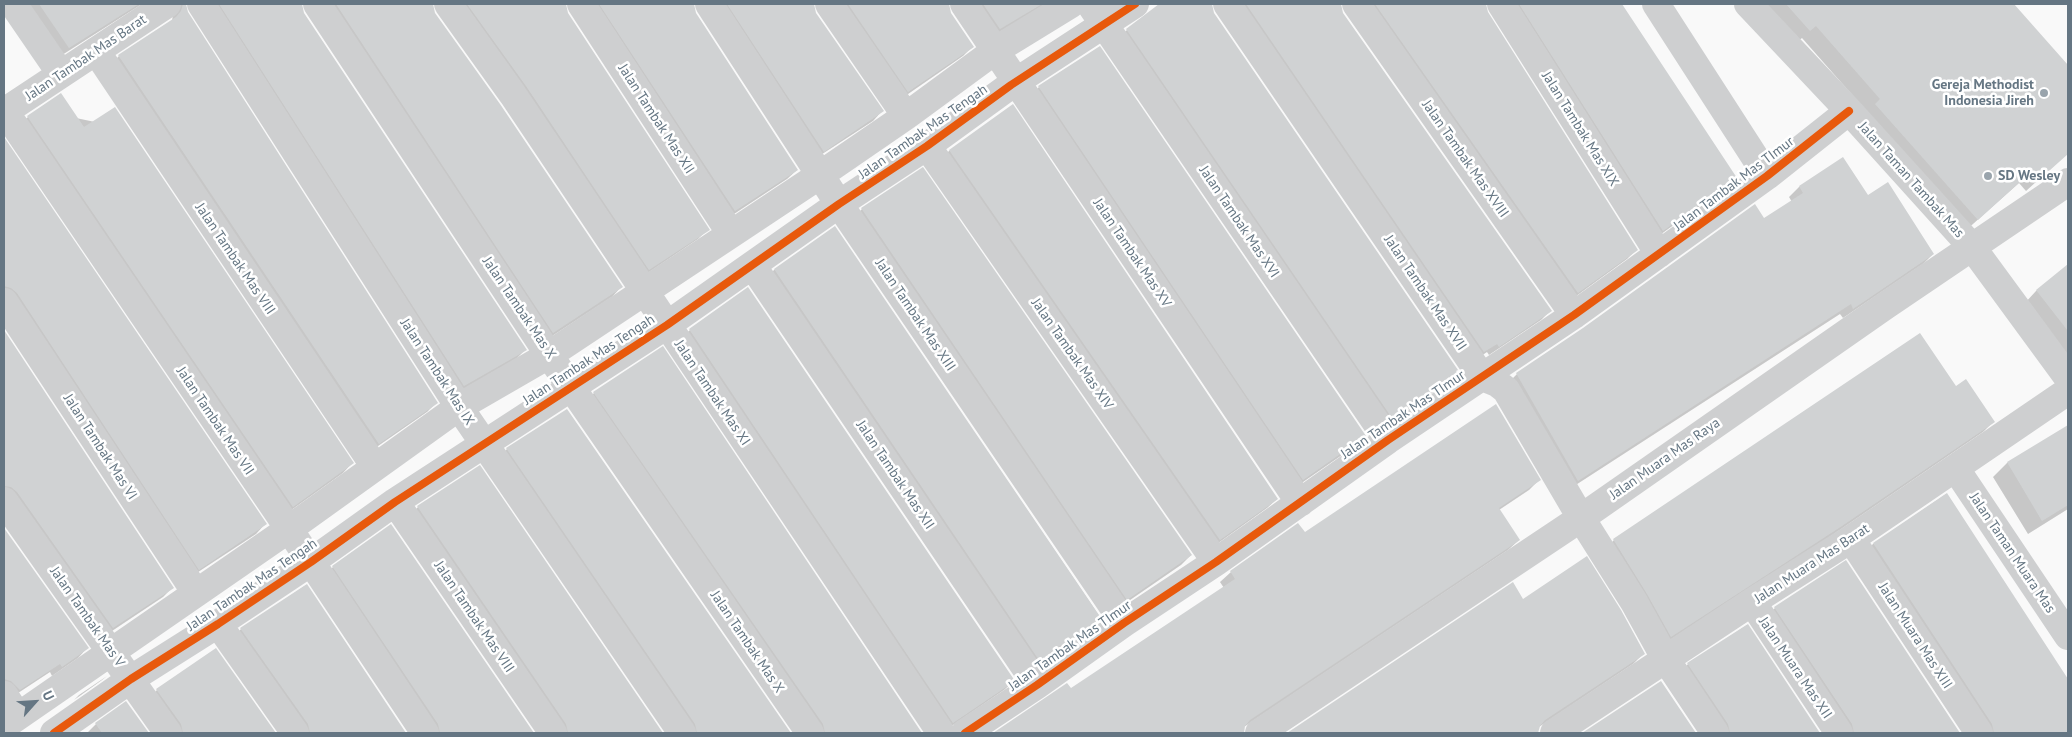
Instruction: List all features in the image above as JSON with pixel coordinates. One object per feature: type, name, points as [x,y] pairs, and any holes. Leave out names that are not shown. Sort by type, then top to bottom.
[{"type":"street","points":[[13,4],[61,74]]},
{"type":"street","name":"Jalan Tambak Mas Barat","points":[[4,111],[168,4]]},
{"type":"street","name":"Jalan Tambak Mas IX","points":[[201,4],[459,408],[682,733]]},
{"type":"street","name":"Jalan Tambak Mas X","points":[[317,4],[550,355],[810,733]]},
{"type":"street","name":"Jalan Tambak Mas XI","points":[[448,4],[513,95],[941,733]]},
{"type":"street","name":"Jalan Tambak Mas XII","points":[[581,4],[731,234]]},
{"type":"street","name":"Jalan Tambak Mas XIII","points":[[709,4],[839,204],[1124,623]]},
{"type":"street","points":[[829,4],[906,116]]},
{"type":"street","name":"Jalan Tambak Mas XV","points":[[964,4],[1300,503]]},
{"type":"street","name":"Jalan Tambak Mas Tengah","points":[[8,713],[112,652],[459,408],[550,355],[820,175],[906,116],[996,50],[1071,4]]},
{"type":"street","name":"Jalan Tambak Mas Tengah","points":[[54,733],[131,679],[311,562],[395,502],[667,325],[839,204],[927,146],[1017,82],[1097,14],[1135,4]]},
{"type":"street","name":"Jalan Tambak Mas XVII","points":[[1227,4],[1482,376],[1497,383],[1506,390],[1581,518],[1634,602],[1665,658],[1715,733]]},
{"type":"street","name":"Jalan Tambak Mas XVIII","points":[[1356,4],[1574,315]]},
{"type":"street","name":"Jalan Tambak Mas XIX","points":[[1501,4],[1659,254]]},
{"type":"street","points":[[1656,4],[1768,176]]},
{"type":"street","name":"Jalan Taman Tambak Mas","points":[[1748,4],[1850,111],[1972,247]]},
{"type":"street","name":"Jalan Tambak Mas XVI","points":[[1097,14],[1388,440]]},
{"type":"street","name":"Jalan Tambak Mas VIII","points":[[96,51],[375,466]]},
{"type":"street","name":"Jalan Tambak Mas VII","points":[[4,111],[289,528],[425,733]]},
{"type":"street","name":"Jalan Tambak Mas TImur","points":[[965,733],[1037,686],[1124,623],[1216,562],[1388,440],[1574,315],[1768,176],[1850,111]]},
{"type":"street","name":"Jalan Tambak Mas XIV","points":[[927,146],[1216,562]]},
{"type":"street","name":"Jalan Muara Mas Raya","points":[[1259,733],[1581,518],[2068,182]]},
{"type":"street","points":[[1972,247],[2068,378]]},
{"type":"street","name":"Jalan Tambak Mas XII","points":[[752,265],[1037,686]]},
{"type":"street","name":"Jalan Tambak Mas VI","points":[[4,302],[196,593]]},
{"type":"street","name":"Jalan Muara Mas Barat","points":[[1569,729],[1665,658],[1851,539],[2068,391]]},
{"type":"street","name":"Jalan Taman Muara Mas","points":[[1956,469],[2068,636]]},
{"type":"street","name":"Jalan Tambak Mas V","points":[[4,501],[168,733]]},
{"type":"street","name":"Jalan Tambak Mas VIII","points":[[395,502],[553,733]]},
{"type":"street","name":"Jalan Muara Mas XIII","points":[[1851,539],[1979,733]]},
{"type":"street","name":"Jalan Muara Mas XII","points":[[1752,602],[1839,733]]},
{"type":"street","points":[[218,624],[295,733]]},
{"type":"building","points":[[39,4],[139,4],[69,48]]},
{"type":"building","points":[[183,4],[186,4],[188,12],[438,403],[379,444],[118,55],[176,17],[181,11]]},
{"type":"building","points":[[219,4],[302,4],[304,13],[527,350],[464,386]]},
{"type":"building","points":[[336,4],[433,4],[435,13],[500,104],[623,287],[553,333]]},
{"type":"building","points":[[467,4],[566,4],[568,13],[710,230],[649,270],[526,86]]},
{"type":"building","points":[[599,4],[694,4],[696,13],[798,170],[735,211]]},
{"type":"building","points":[[727,4],[814,4],[816,13],[884,111],[824,152]]},
{"type":"building","points":[[848,4],[949,4],[951,13],[974,47],[908,92]]},
{"type":"building","points":[[983,4],[1042,4],[1000,29]]},
{"type":"building","points":[[1159,4],[1212,4],[1214,13],[1458,370],[1456,371],[1458,374],[1392,418],[1126,29]]},
{"type":"building","points":[[1246,4],[1341,4],[1343,13],[1552,311],[1499,347],[1497,344],[1484,352]]},
{"type":"building","points":[[1375,4],[1486,4],[1488,12],[1638,250],[1578,293]]},
{"type":"building","points":[[1519,4],[1622,4],[1737,178],[1663,231]]},
{"type":"building","points":[[1786,4],[2014,4],[2068,65],[2068,154],[2040,179],[2032,171],[1978,220],[1875,104],[1880,99],[1816,26],[1810,31]]},
{"type":"building","points":[[1100,46],[1366,436],[1303,480],[1038,86]]},
{"type":"building","points":[[61,93],[84,127],[115,107],[354,463],[293,507],[27,116]]},
{"type":"building","points":[[1013,104],[1278,499],[1220,540],[949,150]]},
{"type":"building","points":[[4,137],[267,524],[199,570],[17,293],[11,288],[4,286]]},
{"type":"building","points":[[1843,157],[1868,195],[1888,182],[1934,254],[1853,309],[1851,304],[1578,481],[1516,373],[1583,328],[1755,204],[1764,218],[1803,193],[1799,186]]},
{"type":"building","points":[[923,167],[1192,555],[1127,600],[861,208]]},
{"type":"building","points":[[835,226],[1101,618],[1048,654],[1050,657],[1041,663],[774,269]]},
{"type":"building","points":[[2068,264],[2068,331],[2036,290]]},
{"type":"building","points":[[748,287],[1015,681],[953,723],[689,329]]},
{"type":"building","points":[[4,330],[174,588],[113,628],[17,492],[11,487],[4,486]]},
{"type":"building","points":[[1920,333],[1956,386],[1966,379],[1995,422],[1842,526],[1671,637],[1613,539]]},
{"type":"building","points":[[663,346],[922,733],[825,733],[823,724],[593,392]]},
{"type":"building","points":[[1496,404],[1541,480],[1499,508],[1520,540],[1250,720],[1245,726],[1244,733],[993,733],[1067,683],[1071,688],[1235,579],[1230,571],[1298,523],[1305,532]]},
{"type":"building","points":[[567,409],[791,733],[697,733],[695,724],[506,448]]},
{"type":"building","points":[[2068,425],[2068,505],[2042,521],[2007,462]]},
{"type":"building","points":[[480,465],[663,733],[568,733],[566,724],[417,506]]},
{"type":"building","points":[[1947,493],[2068,679],[2068,733],[1994,733],[1992,724],[1873,543]]},
{"type":"building","points":[[391,524],[534,733],[440,733],[438,724],[332,566]]},
{"type":"building","points":[[4,528],[89,648],[62,667],[60,664],[20,690],[11,681],[4,679]]},
{"type":"building","points":[[1587,556],[1621,610],[1645,654],[1545,720],[1540,726],[1538,733],[1287,733],[1513,582],[1523,599]]},
{"type":"building","points":[[1846,560],[1960,733],[1854,733],[1852,724],[1774,607]]},
{"type":"building","points":[[307,584],[406,733],[310,733],[308,724],[240,628]]},
{"type":"building","points":[[1748,624],[1820,733],[1730,733],[1728,724],[1687,663]]},
{"type":"building","points":[[216,648],[276,733],[183,733],[181,724],[156,689]]},
{"type":"building","points":[[1661,681],[1696,733],[1582,733]]},
{"type":"building","points":[[126,701],[149,733],[102,733],[95,723]]},
{"type":"cycle path","points":[[54,733],[131,679],[311,562],[395,502],[667,325],[839,204],[927,146],[1011,85],[1135,4]]},
{"type":"cycle path","points":[[965,733],[1216,562],[1388,440],[1574,315],[1767,176],[1849,111]]},
{"type":"place","name":"Gereja Methodist Indonesia Jireh","points":[[2044,93]]},
{"type":"place","name":"SD Wesley","points":[[1988,176]]}]
